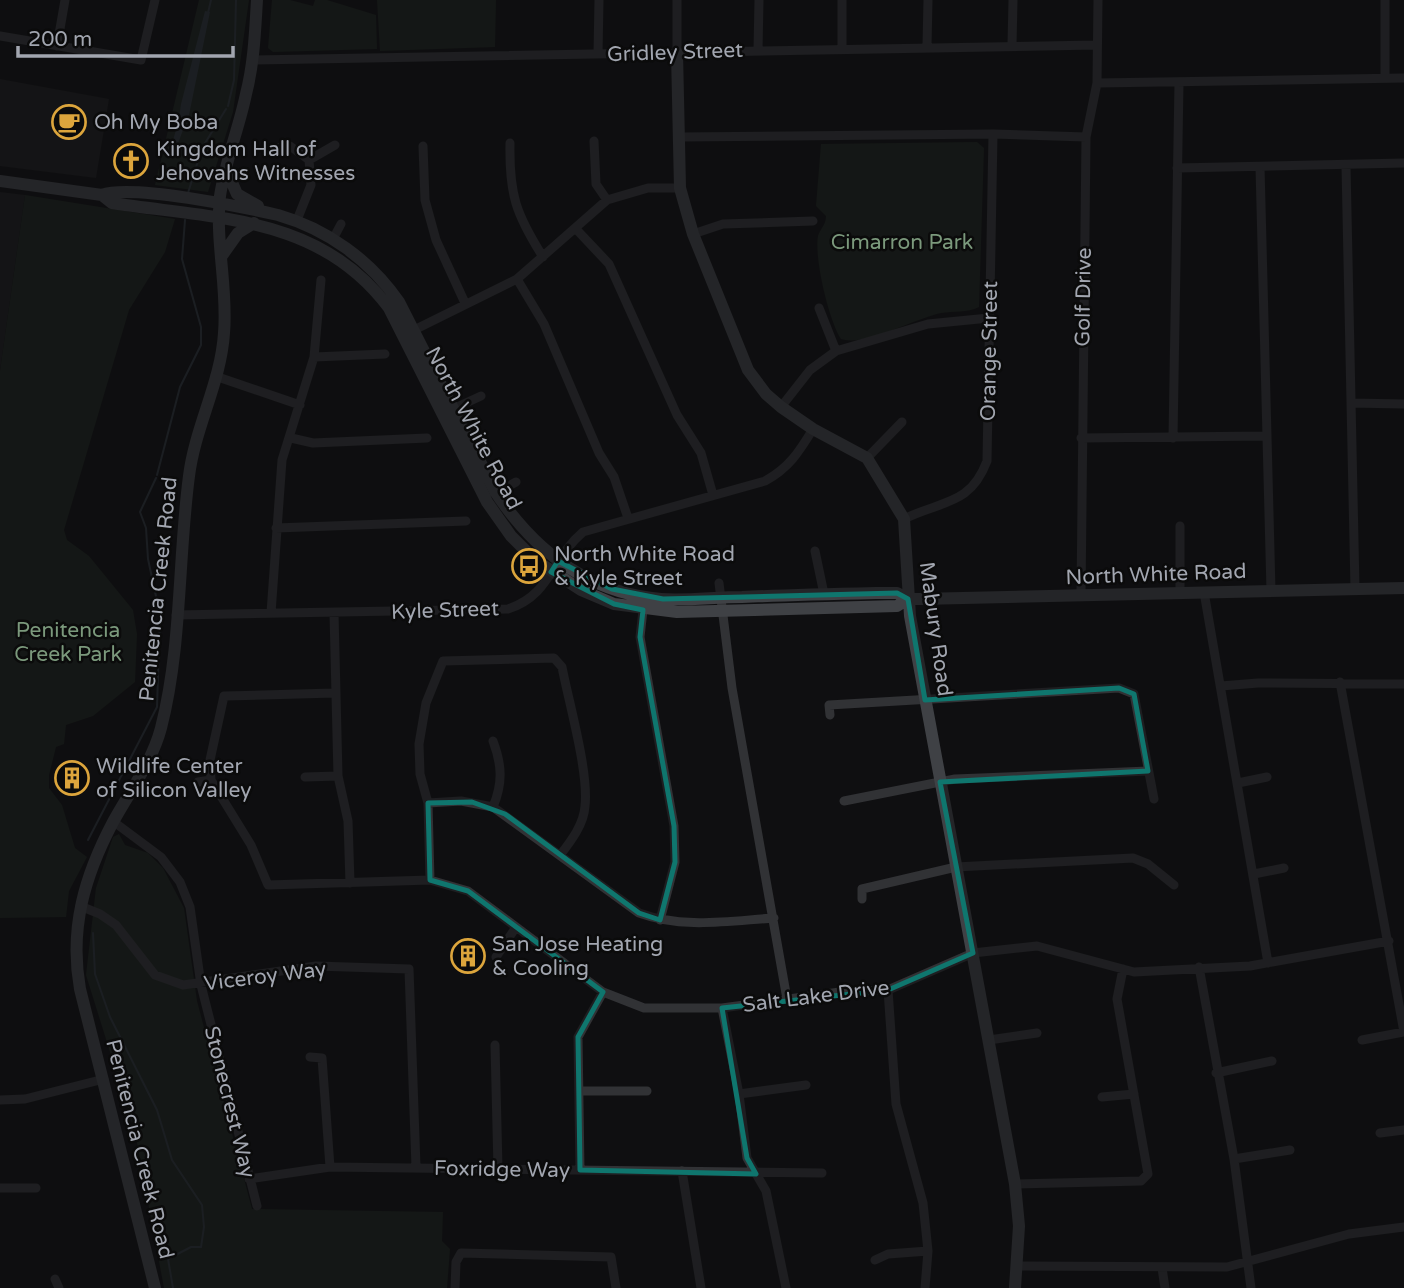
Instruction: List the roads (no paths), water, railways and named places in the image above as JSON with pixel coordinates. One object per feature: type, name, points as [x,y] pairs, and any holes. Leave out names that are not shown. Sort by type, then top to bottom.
[{"type":"main road","name":"Penitencia Creek Road","points":[[155,1288],[76,970],[80,906],[87,879],[114,822],[149,761],[161,730],[169,687],[189,476],[195,440],[224,338],[226,304],[221,257],[220,204],[253,60],[257,0]]},
{"type":"main road","points":[[677,53],[680,188],[693,234],[748,370],[766,394],[781,407],[813,429],[867,457]]},
{"type":"main road","points":[[226,169],[237,194],[267,212]]},
{"type":"main road","points":[[0,181],[102,195]]},
{"type":"main road","name":"North White Road","points":[[102,195],[114,191],[267,212],[297,220],[333,239],[377,275],[399,302],[409,332],[487,502],[511,537],[614,604],[643,610],[721,612],[897,606],[908,599]]},
{"type":"main road","name":"North White Road","points":[[102,195],[112,202],[254,223],[296,235],[328,251],[366,281],[409,332],[455,408],[496,493],[555,567],[637,596],[663,599],[897,593],[908,599],[1404,588]]},
{"type":"main road","points":[[221,257],[238,233],[254,223]]},
{"type":"main road","name":"Mabury Road","points":[[867,457],[904,519],[908,599],[1016,1184],[1018,1266],[1015,1288]]},
{"type":"street","points":[[57,46],[65,0]]},
{"type":"street","points":[[0,36],[141,60],[155,0]]},
{"type":"street","points":[[598,54],[599,0]]},
{"type":"street","points":[[677,0],[677,53]]},
{"type":"street","points":[[758,50],[759,0]]},
{"type":"street","points":[[842,0],[842,49]]},
{"type":"street","points":[[927,46],[928,0]]},
{"type":"street","points":[[1012,45],[1013,0]]},
{"type":"street","name":"Golf Drive","points":[[1081,596],[1086,137],[1097,83],[1098,0]]},
{"type":"street","points":[[1385,0],[1385,78]]},
{"type":"street","name":"Gridley Street","points":[[253,60],[1096,45]]},
{"type":"street","points":[[1097,83],[1404,78]]},
{"type":"street","points":[[1173,438],[1179,83]]},
{"type":"street","points":[[680,137],[993,134],[1086,137]]},
{"type":"street","name":"Orange Street","points":[[904,519],[961,496],[979,481],[987,461],[993,134]]},
{"type":"street","points":[[594,141],[596,184],[607,200]]},
{"type":"street","points":[[510,143],[509,180],[520,220],[543,257]]},
{"type":"street","points":[[309,160],[335,145]]},
{"type":"street","points":[[269,149],[290,146],[309,160],[311,185],[297,220]]},
{"type":"street","points":[[423,146],[428,210],[436,240],[465,303]]},
{"type":"street","points":[[1177,168],[1404,163]]},
{"type":"street","points":[[1346,166],[1355,589]]},
{"type":"street","points":[[1261,167],[1270,591]]},
{"type":"street","points":[[409,332],[517,279],[607,200],[648,188],[680,188]]},
{"type":"street","points":[[693,234],[723,224],[813,221]]},
{"type":"street","points":[[333,239],[341,224]]},
{"type":"street","points":[[576,229],[609,264],[677,415],[701,453],[713,495]]},
{"type":"street","points":[[271,613],[282,460],[314,357],[320,279]]},
{"type":"street","points":[[517,279],[544,324],[599,453],[614,477],[628,518]]},
{"type":"street","points":[[819,308],[836,351]]},
{"type":"street","points":[[781,407],[810,370],[836,351],[928,324],[989,318]]},
{"type":"street","points":[[314,357],[386,354]]},
{"type":"street","points":[[215,376],[300,405]]},
{"type":"street","points":[[455,408],[481,396]]},
{"type":"street","points":[[1351,403],[1404,404]]},
{"type":"street","points":[[867,457],[902,422]]},
{"type":"street","name":"Kyle Street","points":[[176,615],[508,609],[538,594],[555,567],[583,532],[765,481],[783,471],[796,458],[813,429]]},
{"type":"street","points":[[1081,438],[1266,436]]},
{"type":"street","points":[[291,438],[313,443],[427,438]]},
{"type":"street","points":[[496,493],[516,482]]},
{"type":"street","points":[[276,528],[466,522]]},
{"type":"street","points":[[1180,526],[1180,593]]},
{"type":"street","points":[[815,551],[824,594]]},
{"type":"street","points":[[719,583],[721,612],[787,999]]},
{"type":"street","points":[[1205,592],[1268,963]]},
{"type":"street","points":[[643,610],[640,637],[674,826],[675,862],[660,920]]},
{"type":"street","points":[[334,613],[338,776],[348,821],[350,883]]},
{"type":"street","points":[[429,880],[428,803],[420,774],[419,744],[426,703],[443,661],[554,658],[562,667],[581,762],[585,807],[577,831],[561,854]]},
{"type":"street","points":[[1221,686],[1340,682],[1404,684]]},
{"type":"street","points":[[1340,682],[1404,1032],[1362,1040]]},
{"type":"street","points":[[830,715],[830,705],[1119,688],[1134,694],[1154,799]]},
{"type":"street","points":[[198,782],[211,780],[213,738],[224,696],[334,693]]},
{"type":"street","points":[[493,741],[500,761],[502,780],[493,807]]},
{"type":"street","points":[[844,801],[940,782],[1148,771]]},
{"type":"street","points":[[305,777],[338,776]]},
{"type":"street","points":[[1238,782],[1267,777]]},
{"type":"street","name":"Salt Lake Drive","points":[[211,780],[251,845],[268,885],[429,880],[468,891],[603,992],[644,1008],[722,1008],[888,990],[973,953],[1037,946],[1135,972],[1268,963],[1389,941]]},
{"type":"street","points":[[428,803],[461,801],[493,807],[639,913],[660,920],[680,924],[774,918]]},
{"type":"street","name":"Stonecrest Way","points":[[114,822],[161,857],[180,882],[190,907],[201,985],[257,1206]]},
{"type":"street","points":[[862,899],[862,889],[956,867],[1133,858],[1148,864],[1174,885]]},
{"type":"street","points":[[1254,874],[1284,868]]},
{"type":"street","name":"Viceroy Way","points":[[80,906],[100,914],[116,925],[155,975],[170,983],[201,985],[316,966],[409,969],[416,1167]]},
{"type":"street","points":[[496,957],[516,927]]},
{"type":"street","points":[[1199,967],[1216,1073],[1234,1159],[1251,1288]]},
{"type":"street","points":[[1016,1184],[1141,1181],[1148,1174],[1117,999],[1123,969]]},
{"type":"street","points":[[888,990],[896,1104],[923,1203],[928,1251],[925,1288]]},
{"type":"street","points":[[580,1170],[578,1037],[603,992]]},
{"type":"street","points":[[722,1008],[739,1094],[747,1158],[766,1191],[786,1288]]},
{"type":"street","points":[[989,1040],[1037,1033]]},
{"type":"street","points":[[495,1045],[498,1169]]},
{"type":"street","points":[[310,1057],[322,1058],[330,1167]]},
{"type":"street","points":[[1216,1073],[1272,1062]]},
{"type":"street","points":[[0,1100],[25,1099],[103,1079]]},
{"type":"street","points":[[739,1094],[806,1085]]},
{"type":"street","points":[[579,1091],[647,1091]]},
{"type":"street","points":[[1102,1097],[1134,1094]]},
{"type":"street","points":[[1380,1133],[1404,1130]]},
{"type":"street","points":[[1234,1159],[1290,1150]]},
{"type":"street","name":"Foxridge Way","points":[[249,1179],[330,1167],[822,1173]]},
{"type":"street","points":[[682,1171],[701,1288]]},
{"type":"street","points":[[0,1188],[36,1188]]},
{"type":"street","points":[[1018,1266],[1217,1268],[1248,1263],[1349,1234],[1404,1227]]},
{"type":"street","points":[[875,1260],[888,1254],[928,1251]]},
{"type":"street","points":[[455,1288],[456,1262],[461,1253],[611,1257],[617,1288]]},
{"type":"street","points":[[1162,1268],[1165,1288]]},
{"type":"waterway","points":[[208,13],[211,0]]},
{"type":"waterway","points":[[228,106],[234,80],[236,0]]},
{"type":"waterway","points":[[188,193],[202,148],[226,109]]},
{"type":"waterway","points":[[157,475],[180,387],[201,345],[201,327],[182,259],[185,220]]},
{"type":"waterway","points":[[88,840],[157,707],[160,615],[148,559],[146,528],[140,512],[156,478]]},
{"type":"waterway","points":[[93,933],[95,974],[110,1017],[157,1110],[172,1160],[202,1205],[204,1227],[201,1247],[191,1247],[168,1259],[173,1288]]},
{"type":"place","name":"Oh My Boba","points":[[69,122]]},
{"type":"place","name":"Kingdom Hall of Jehovahs Witnesses","points":[[131,161]]},
{"type":"place","name":"North White Road & Kyle Street","points":[[529,566]]},
{"type":"place","name":"Wildlife Center of Silicon Valley","points":[[72,778]]},
{"type":"place","name":"San Jose Heating & Cooling","points":[[468,956]]},
{"type":"park label","name":"Cimarron Park","points":[[902,242]]},
{"type":"park label","name":"Penitencia Creek Park","points":[[68,642]]}]
